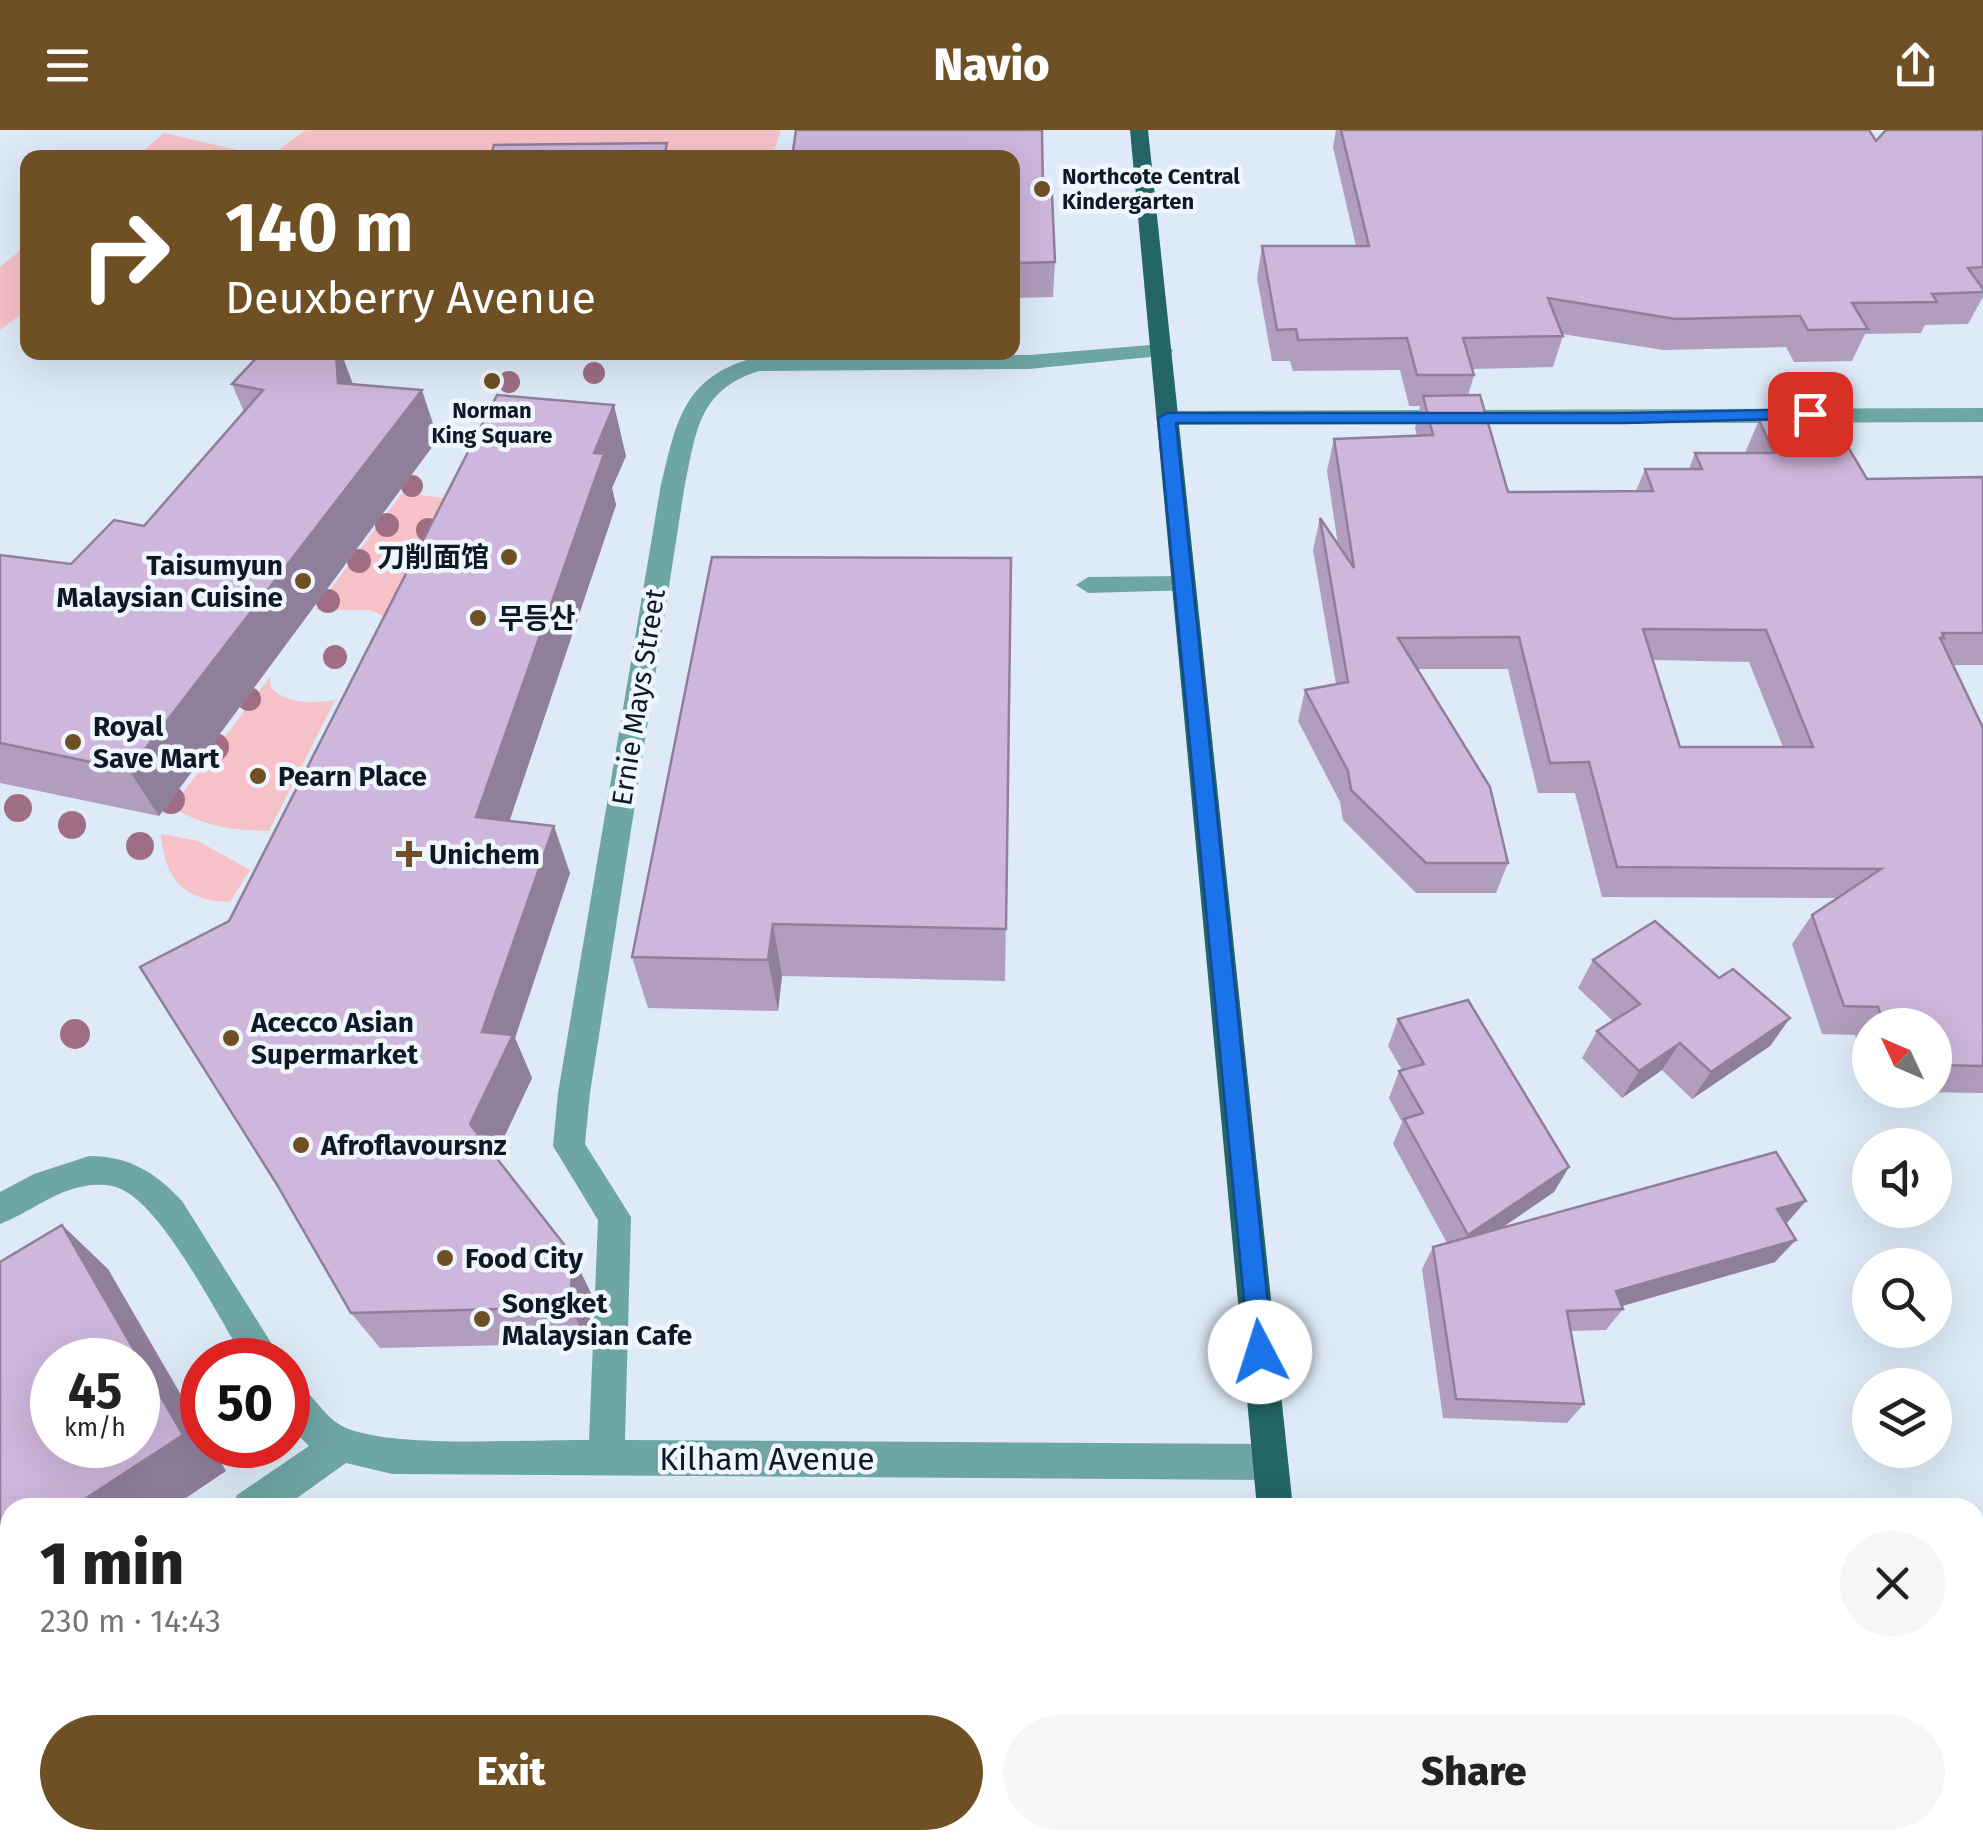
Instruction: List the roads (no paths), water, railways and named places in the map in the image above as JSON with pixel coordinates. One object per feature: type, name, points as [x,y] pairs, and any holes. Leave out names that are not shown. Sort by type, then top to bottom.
[{"type":"main road","points":[[1139,130],[1251,1241],[1273,1498]]},
{"type":"street","name":"Ernie Mays Street","points":[[606,1459],[615,1217],[569,1146],[672,490],[696,402],[723,374],[768,363],[1028,362],[1162,350]]},
{"type":"street","points":[[1167,418],[1983,415]]},
{"type":"street","points":[[1088,585],[1184,584]]},
{"type":"street","points":[[0,1209],[63,1176],[106,1168],[134,1176],[156,1192],[251,1338]]},
{"type":"street","points":[[265,1498],[340,1447],[310,1421]]},
{"type":"street","name":"Kilham Avenue","points":[[340,1447],[392,1456],[1268,1462]]},
{"type":"place","name":"Northcote Central Kindergarten","points":[[1042,189]]},
{"type":"place","name":"Norman King Square","points":[[492,381]]},
{"type":"place","name":"刀削面馆","points":[[509,557]]},
{"type":"place","name":"Taisumyun Malaysian Cuisine","points":[[303,581]]},
{"type":"place","name":"무등산","points":[[478,618]]},
{"type":"place","name":"Royal Save Mart","points":[[73,742]]},
{"type":"place","name":"Pearn Place","points":[[258,776]]},
{"type":"place","name":"Unichem","points":[[409,854]]},
{"type":"place","name":"Acecco Asian Supermarket","points":[[231,1038]]},
{"type":"place","name":"Afroflavoursnz","points":[[301,1145]]},
{"type":"place","name":"Food City","points":[[445,1258]]},
{"type":"place","name":"Songket Malaysian Cafe","points":[[482,1319]]}]
